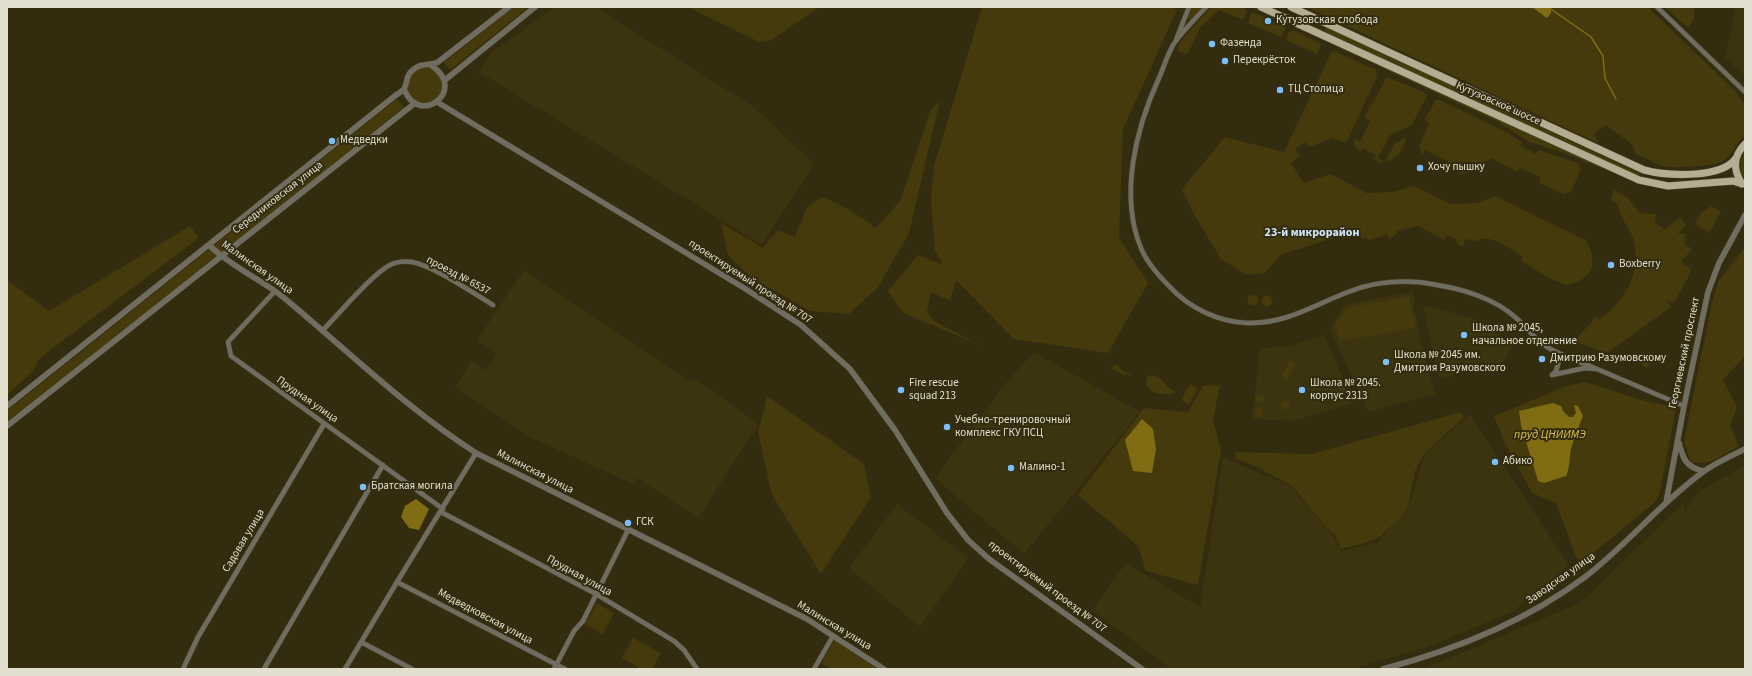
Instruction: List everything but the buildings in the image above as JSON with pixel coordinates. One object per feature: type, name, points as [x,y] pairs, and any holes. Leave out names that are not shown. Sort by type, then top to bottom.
[{"type":"main road","name":"Кутузовское шоссе","points":[[1261,7],[1639,180],[1668,186],[1733,181],[1744,185]]},
{"type":"main road","name":"Кутузовское шоссе","points":[[1291,7],[1644,170],[1668,175],[1713,171],[1729,166],[1736,158]]},
{"type":"main road","points":[[1744,185],[1737,174],[1736,158],[1745,144]]},
{"type":"street","name":"Середниковская улица","points":[[7,406],[404,89],[406,78],[415,68],[424,65],[432,66],[508,7]]},
{"type":"street","points":[[445,80],[535,7]]},
{"type":"street","points":[[1189,7],[1150,97],[1134,159],[1131,203],[1133,224],[1144,254],[1160,277],[1182,299],[1222,320],[1248,323],[1268,322],[1289,318],[1349,292],[1375,284],[1401,282],[1437,285],[1490,301],[1514,316],[1535,338],[1552,350],[1684,406]]},
{"type":"street","points":[[1174,43],[1206,7]]},
{"type":"street","points":[[1657,7],[1745,92]]},
{"type":"street","points":[[404,89],[407,95],[415,103],[428,106],[437,102],[445,90],[445,80],[441,72],[432,66]]},
{"type":"street","name":"проектируемый проезд № 707","points":[[437,102],[737,283],[802,325],[850,369],[896,430],[947,513],[968,540],[989,559],[1142,669]]},
{"type":"street","name":"Середниковская улица","points":[[7,426],[415,103]]},
{"type":"street","name":"Георгиевский проспект","points":[[1666,504],[1684,406],[1708,292],[1719,263],[1745,215]]},
{"type":"street","name":"Малинская улица","points":[[209,245],[220,256],[275,291],[445,433],[476,453],[806,619],[884,669]]},
{"type":"street","name":"проезд № 6537","points":[[322,331],[372,281],[390,266],[400,262],[412,262],[444,276],[493,305]]},
{"type":"street","name":"Прудная улица","points":[[275,291],[228,342],[231,356],[324,424],[342,435],[442,510],[596,594],[674,641],[684,650],[697,669]]},
{"type":"street","points":[[1552,350],[1559,360],[1556,371],[1552,375],[1585,368],[1597,369]]},
{"type":"street","name":"Садовая улица","points":[[183,669],[198,637],[324,424]]},
{"type":"street","points":[[1678,441],[1683,459],[1689,466],[1703,472]]},
{"type":"street","name":"Заводская улица","points":[[1383,669],[1426,657],[1478,638],[1532,611],[1585,577],[1629,540],[1666,504],[1703,472],[1745,449]]},
{"type":"street","points":[[345,669],[476,453]]},
{"type":"street","points":[[264,669],[383,465]]},
{"type":"street","points":[[555,667],[574,631],[583,621],[628,530]]},
{"type":"street","name":"Медведковская улица","points":[[397,582],[555,667],[564,669]]},
{"type":"street","points":[[814,669],[833,636]]},
{"type":"street","points":[[361,642],[412,669]]},
{"type":"shaded area","points":[[514,7],[529,7],[450,70],[444,62]]},
{"type":"shaded area","points":[[554,7],[595,7],[754,107],[814,164],[762,245],[479,72],[490,54]]},
{"type":"shaded area","points":[[688,7],[819,7],[772,40],[759,42]]},
{"type":"shaded area","points":[[982,7],[1172,7],[1177,10],[1123,129],[1119,237],[1148,283],[1108,353],[1014,339],[956,280],[950,301],[931,292],[927,311],[934,321],[980,345],[903,313],[888,291],[918,255],[943,265],[935,251],[931,201],[934,166]]},
{"type":"shaded area","points":[[1191,7],[1202,7],[1189,21],[1187,18]]},
{"type":"shaded area","points":[[1211,7],[1243,7],[1247,11],[1243,20],[1219,10],[1200,28],[1188,53],[1186,54],[1177,51],[1180,42]]},
{"type":"shaded area","points":[[1252,7],[1257,7],[1623,177],[1567,154],[1527,141],[1498,122]]},
{"type":"shaded area","points":[[1306,7],[1648,7],[1735,91],[1745,105],[1745,135],[1729,156],[1718,163],[1696,166],[1663,166],[1636,154],[1632,144],[1606,125],[1594,134],[1598,140],[1598,143]]},
{"type":"shaded area","points":[[1665,7],[1694,7],[1694,19],[1689,27],[1682,23]]},
{"type":"shaded area","points":[[1736,7],[1745,7],[1745,76],[1725,57]]},
{"type":"shaded area","points":[[1252,12],[1286,27],[1281,37],[1248,23]]},
{"type":"shaded area","points":[[1328,28],[1641,174],[1638,176],[1325,33],[1325,29]]},
{"type":"shaded area","points":[[1293,30],[1321,44],[1317,54],[1286,40],[1289,32]]},
{"type":"shaded area","points":[[1334,51],[1376,70],[1377,77],[1346,143],[1332,138],[1310,147],[1305,142],[1295,149],[1300,155],[1291,163],[1304,183],[1331,174],[1366,193],[1392,192],[1414,186],[1451,204],[1477,203],[1495,196],[1585,240],[1591,251],[1592,257],[1589,273],[1579,281],[1564,284],[1548,277],[1522,262],[1522,256],[1494,240],[1482,239],[1477,241],[1465,239],[1463,247],[1458,245],[1456,239],[1447,235],[1444,240],[1418,226],[1397,231],[1397,234],[1389,239],[1387,234],[1371,240],[1346,234],[1280,255],[1265,273],[1247,275],[1221,259],[1195,216],[1182,189],[1225,137],[1284,152],[1331,53]]},
{"type":"shaded area","points":[[428,67],[438,72],[442,78],[442,92],[438,98],[432,102],[422,103],[412,98],[408,92],[407,82],[412,72],[418,68]]},
{"type":"shaded area","points":[[1387,77],[1424,92],[1427,96],[1412,125],[1390,135],[1378,158],[1385,162],[1381,163],[1374,159],[1376,155],[1362,148],[1360,152],[1354,145],[1354,139],[1360,142],[1370,121],[1364,118]]},
{"type":"shaded area","points":[[397,99],[404,107],[7,424],[7,411]]},
{"type":"shaded area","points":[[940,100],[909,233],[878,287],[849,314],[810,311],[752,278],[728,255],[721,223],[763,248],[778,230],[795,237],[807,207],[823,197],[850,210],[876,228],[900,201],[930,112]]},
{"type":"shaded area","points":[[1436,100],[1440,100],[1508,133],[1522,142],[1520,146],[1536,154],[1539,150],[1578,163],[1580,170],[1572,191],[1563,194],[1540,183],[1540,177],[1520,168],[1518,172],[1496,161],[1494,158],[1480,163],[1481,166],[1462,174],[1451,169],[1453,164],[1425,150],[1423,155],[1419,147],[1429,123],[1424,120]]},
{"type":"shaded area","points":[[1407,137],[1398,154],[1385,162],[1394,144]]},
{"type":"shaded area","points":[[1745,151],[1745,180],[1741,173],[1740,165],[1741,158]]},
{"type":"shaded area","points":[[1614,190],[1628,198],[1640,213],[1656,214],[1655,223],[1665,229],[1680,217],[1686,225],[1678,234],[1685,234],[1685,244],[1692,249],[1681,262],[1690,268],[1691,272],[1675,301],[1672,302],[1666,300],[1671,307],[1607,353],[1578,343],[1578,337],[1597,316],[1599,320],[1617,304],[1630,285],[1636,263],[1633,238],[1620,214],[1618,205],[1611,200]]},
{"type":"shaded area","points":[[1711,206],[1721,212],[1709,233],[1695,224],[1701,214]]},
{"type":"shaded area","points":[[190,226],[199,238],[40,358],[33,371],[7,395],[7,280],[49,311]]},
{"type":"shaded area","points":[[1745,247],[1745,356],[1723,380],[1737,407],[1730,426],[1739,446],[1716,459],[1704,463],[1691,462],[1684,441],[1712,303],[1718,282]]},
{"type":"shaded area","points":[[524,270],[689,381],[695,379],[759,424],[698,518],[637,478],[633,484],[530,437],[455,387],[472,360],[486,370],[497,354],[477,340]]},
{"type":"shaded area","name":"Школа № 2045 им. Дмитрия Разумовского","points":[[1413,292],[1415,301],[1413,306],[1419,328],[1418,330],[1435,394],[1368,412],[1330,329],[1345,304]]},
{"type":"shaded area","points":[[1253,294],[1257,296],[1259,300],[1257,304],[1253,306],[1249,304],[1247,300],[1249,296]]},
{"type":"shaded area","points":[[1267,295],[1271,297],[1273,301],[1271,305],[1267,307],[1263,305],[1261,301],[1263,297]]},
{"type":"shaded area","points":[[1409,296],[1416,328],[1340,341],[1334,325],[1347,308]]},
{"type":"shaded area","name":"Школа № 2045, начальное отделение","points":[[1423,306],[1444,310],[1486,323],[1512,347],[1503,362],[1439,379]]},
{"type":"shaded area","name":"Школа № 2045. корпус 2313","points":[[1324,335],[1354,403],[1293,421],[1252,419],[1260,349],[1293,345]]},
{"type":"shaded area","points":[[1034,352],[1140,412],[1024,554],[935,478],[1003,386]]},
{"type":"shaded area","points":[[1648,353],[1653,356],[1647,368],[1641,365]]},
{"type":"shaded area","points":[[1290,361],[1296,364],[1287,380],[1281,377]]},
{"type":"shaded area","points":[[1116,364],[1123,371],[1134,376],[1122,374],[1111,368]]},
{"type":"shaded area","points":[[1153,375],[1160,378],[1170,389],[1178,392],[1159,394],[1151,390],[1146,382],[1148,376]]},
{"type":"shaded area","points":[[1585,382],[1642,400],[1676,408],[1659,496],[1654,503],[1581,563],[1576,557],[1556,503],[1532,493],[1504,441],[1494,416],[1567,386]]},
{"type":"shaded area","points":[[1344,383],[1348,393],[1342,395],[1338,386]]},
{"type":"shaded area","points":[[1190,384],[1198,388],[1189,405],[1181,400]]},
{"type":"shaded area","points":[[1220,385],[1213,420],[1221,451],[1198,585],[1146,571],[1138,546],[1078,495],[1144,408],[1188,412],[1203,386]]},
{"type":"shaded area","points":[[1258,395],[1262,395],[1264,399],[1262,403],[1258,403],[1256,401],[1256,397]]},
{"type":"shaded area","points":[[767,396],[864,464],[871,497],[821,574],[772,495],[758,432]]},
{"type":"shaded area","points":[[1283,401],[1287,401],[1289,405],[1287,409],[1283,409],[1281,407],[1281,403]]},
{"type":"shaded area","points":[[1257,408],[1261,408],[1263,412],[1261,416],[1257,416],[1255,414],[1255,410]]},
{"type":"shaded area","points":[[1461,412],[1464,417],[1424,454],[1415,471],[1408,507],[1398,520],[1381,536],[1365,543],[1341,549],[1335,535],[1325,526],[1292,486],[1259,468],[1236,459],[1235,452],[1312,454]]},
{"type":"shaded area","points":[[1470,414],[1569,566],[1512,612],[1425,648],[1350,669],[1171,669],[1092,610],[1126,563],[1200,607],[1223,457],[1290,486],[1332,534],[1341,551],[1378,542],[1408,508],[1425,454]]},
{"type":"shaded area","points":[[1745,466],[1744,669],[1423,669],[1580,603],[1684,502],[1685,512],[1699,491]]},
{"type":"shaded area","points":[[897,504],[968,558],[920,627],[849,568]]},
{"type":"shaded area","points":[[597,603],[614,613],[603,634],[585,624]]},
{"type":"shaded area","points":[[633,638],[661,653],[652,669],[641,669],[622,658]]},
{"type":"shaded area","points":[[835,640],[878,669],[832,669],[821,663]]},
{"type":"water","points":[[1532,7],[1551,7],[1551,13],[1547,18]]},
{"type":"water","name":"пруд ЦНИИМЭ","points":[[1553,403],[1561,406],[1563,411],[1569,417],[1573,417],[1576,413],[1574,405],[1578,406],[1583,416],[1570,452],[1566,476],[1544,483],[1538,481],[1521,425],[1519,411]]},
{"type":"water","points":[[1142,419],[1153,429],[1156,449],[1152,473],[1133,471],[1125,440]]},
{"type":"water","points":[[416,499],[429,509],[419,530],[409,528],[401,517],[405,506]]},
{"type":"waterway","points":[[1548,7],[1591,37],[1603,56],[1605,78],[1616,99]]},
{"type":"place","name":"Кутузовская слобода","points":[[1268,21]]},
{"type":"place","name":"Фазенда","points":[[1212,44]]},
{"type":"place","name":"Перекрёсток","points":[[1225,61]]},
{"type":"place","name":"ТЦ Столица","points":[[1280,90]]},
{"type":"place","name":"Медведки","points":[[332,141]]},
{"type":"place","name":"Хочу пышку","points":[[1420,168]]},
{"type":"place","name":"Boxberry","points":[[1611,265]]},
{"type":"place","name":"Школа № 2045, начальное отделение","points":[[1464,335]]},
{"type":"place","name":"Дмитрию Разумовскому","points":[[1542,359]]},
{"type":"place","name":"Школа № 2045 им. Дмитрия Разумовского","points":[[1386,362]]},
{"type":"place","name":"Fire rescue squad 213","points":[[901,390]]},
{"type":"place","name":"Школа № 2045. корпус 2313","points":[[1302,390]]},
{"type":"place","name":"Учебно-тренировочный комплекс ГКУ ПСЦ","points":[[947,427]]},
{"type":"place","name":"Абико","points":[[1495,462]]},
{"type":"place","name":"Малино-1","points":[[1011,468]]},
{"type":"place","name":"Братская могила","points":[[363,487]]},
{"type":"place","name":"ГСК","points":[[628,523]]},
{"type":"district","name":"23-й микрорайон","points":[[1312,233]]}]
